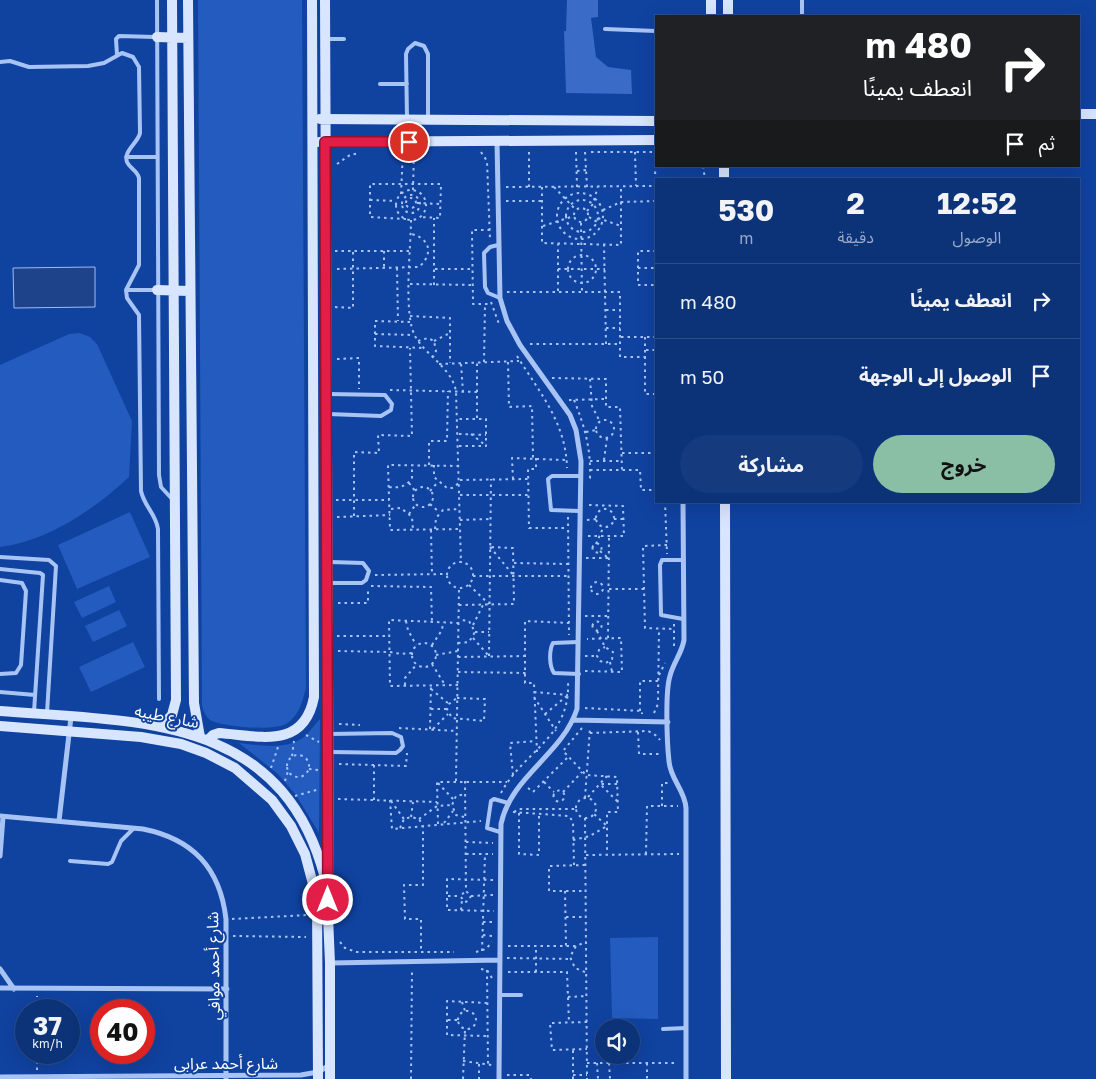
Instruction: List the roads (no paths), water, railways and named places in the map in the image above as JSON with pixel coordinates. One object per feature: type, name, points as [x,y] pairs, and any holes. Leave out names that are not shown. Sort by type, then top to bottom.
[{"type":"street","points":[[161,726],[172,715],[176,700],[172,290],[172,0]]},
{"type":"street","points":[[188,0],[194,703],[204,738],[219,733],[270,737],[284,736],[295,731],[308,716],[315,688],[312,0]]},
{"type":"street","points":[[324,0],[328,900]]},
{"type":"street","points":[[711,15],[712,0]]},
{"type":"street","points":[[728,0],[728,15]]},
{"type":"street","points":[[157,37],[188,38]]},
{"type":"street","points":[[1080,114],[1096,114]]},
{"type":"street","points":[[312,118],[655,121]]},
{"type":"street","points":[[313,142],[655,140]]},
{"type":"street","points":[[497,141],[500,298],[507,321],[520,345],[570,415],[579,445],[582,477],[579,511],[581,640],[578,697],[573,720],[561,742],[518,787],[508,803],[500,832],[499,1077]]},
{"type":"street","points":[[157,290],[189,291]]},
{"type":"street","points":[[683,503],[684,619],[682,647],[668,681],[668,722],[670,769],[686,801],[686,1079]]},
{"type":"street","points":[[725,503],[726,1079]]},
{"type":"street","name":"شارع طيبه","points":[[0,711],[161,726],[204,738],[236,753],[261,771],[292,805],[316,850],[328,900],[330,1079]]},
{"type":"street","points":[[59,821],[71,717]]},
{"type":"street","points":[[573,720],[668,722]]},
{"type":"street","name":"شارع طيبه","points":[[0,726],[141,737],[181,744],[221,759],[248,777],[272,800],[298,839],[314,884],[319,937],[318,1076]]},
{"type":"street","points":[[0,856],[1,816]]},
{"type":"street","name":"شارع أحمد موافي","points":[[1,816],[160,832],[177,840],[198,856],[218,886],[226,919],[226,1077]]},
{"type":"street","points":[[330,962],[500,959]]},
{"type":"street","points":[[0,969],[14,988]]},
{"type":"street","points":[[0,988],[227,989]]},
{"type":"street","name":"شارع أحمد عرابى","points":[[0,1077],[318,1076],[330,1064]]},
{"type":"lane","points":[[157,0],[159,481],[164,492],[174,500]]},
{"type":"lane","points":[[802,0],[803,15]]},
{"type":"lane","points":[[605,29],[655,31]]},
{"type":"lane","points":[[117,55],[116,39],[119,36],[157,37]]},
{"type":"lane","points":[[325,39],[344,39]]},
{"type":"lane","points":[[407,120],[408,49],[415,43],[420,43],[427,50],[428,54],[428,120]]},
{"type":"lane","points":[[0,62],[10,61],[29,67],[88,66],[104,63],[117,55],[128,54],[137,61],[140,133],[126,157],[136,170],[139,178],[139,260],[138,269],[128,282],[126,290],[127,298],[139,315],[141,492],[144,503],[155,517],[158,529],[159,699]]},
{"type":"lane","points":[[380,84],[407,84]]},
{"type":"lane","points":[[126,157],[157,157]]},
{"type":"lane","points":[[498,245],[490,247],[484,254],[485,287],[490,294],[500,298]]},
{"type":"lane","points":[[126,290],[157,290]]},
{"type":"lane","points":[[326,394],[386,395],[392,404],[391,410],[381,416],[326,414]]},
{"type":"lane","points":[[579,511],[553,510],[549,508],[548,479],[550,476],[582,477]]},
{"type":"lane","points":[[0,557],[48,560],[56,566],[47,715]]},
{"type":"lane","points":[[683,560],[662,560],[660,565],[660,613],[663,617],[684,619]]},
{"type":"lane","points":[[327,562],[363,563],[367,566],[369,576],[362,583],[328,583]]},
{"type":"lane","points":[[0,569],[40,572],[43,575],[34,714]]},
{"type":"lane","points":[[0,580],[22,583],[26,591],[21,666],[16,673],[0,674]]},
{"type":"lane","points":[[579,674],[552,671],[551,648],[554,643],[581,640]]},
{"type":"lane","points":[[0,692],[36,695]]},
{"type":"lane","points":[[328,734],[392,733],[400,737],[403,746],[400,750],[391,754],[328,752]]},
{"type":"lane","points":[[500,832],[487,828],[491,800],[508,803]]},
{"type":"lane","points":[[70,861],[108,864],[114,858],[121,841],[134,828]]},
{"type":"lane","points":[[500,995],[522,995]]},
{"type":"lane","points":[[663,1029],[686,1028]]}]
